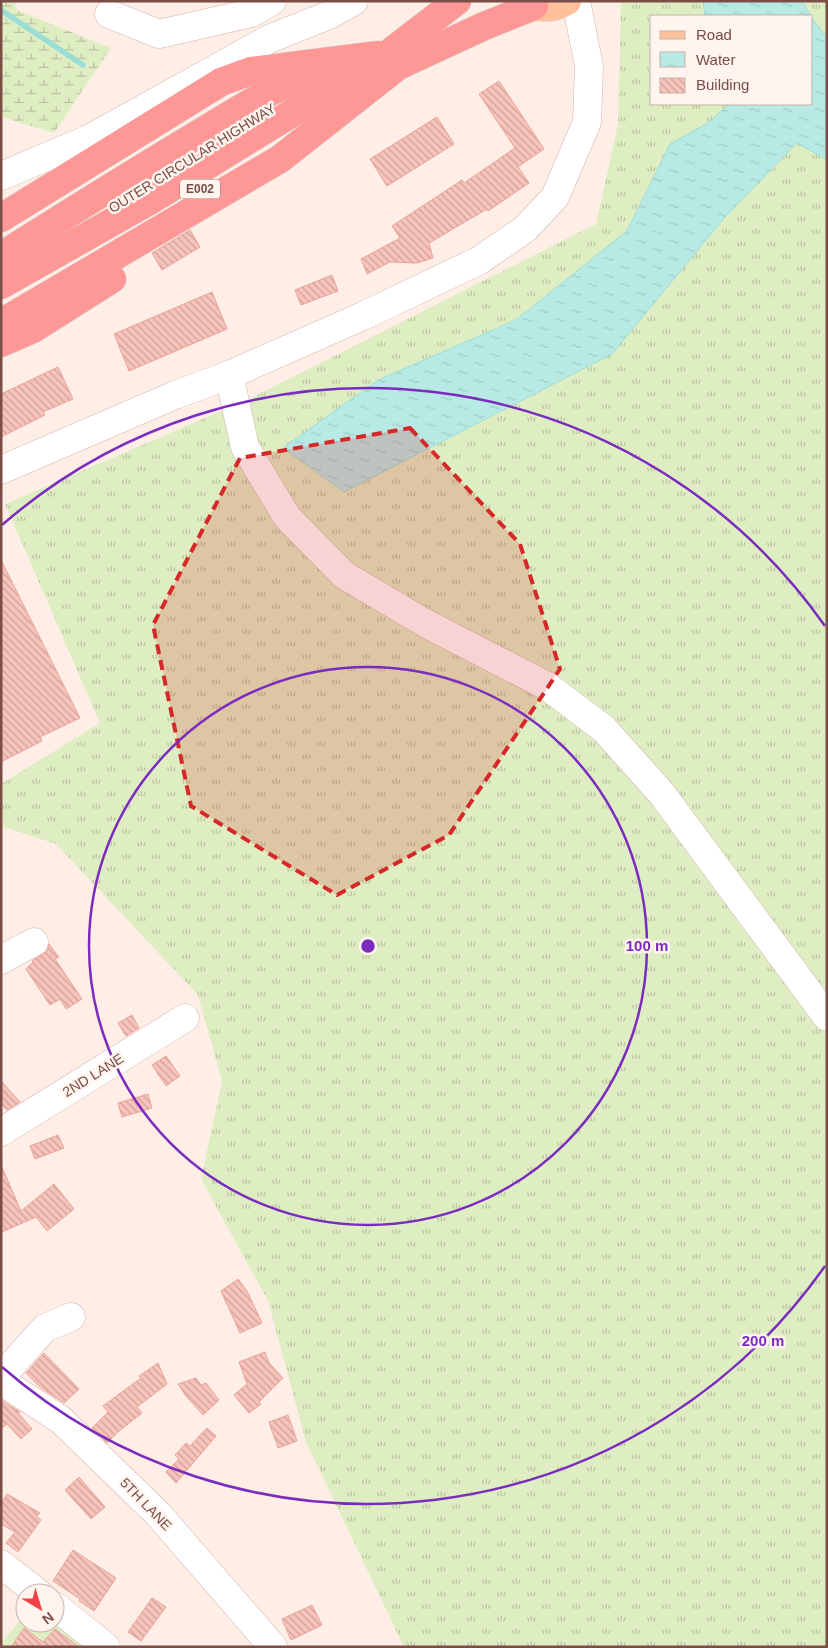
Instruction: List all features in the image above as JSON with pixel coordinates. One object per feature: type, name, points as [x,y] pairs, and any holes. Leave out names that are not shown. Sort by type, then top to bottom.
[{"type":"highway","points":[[1,323],[280,159],[457,1]]},
{"type":"highway","points":[[1,285],[393,60],[482,27],[528,4]]},
{"type":"highway","points":[[1,218],[222,82],[251,71],[393,60]]},
{"type":"highway","points":[[1,343],[33,329],[288,172],[393,60]]},
{"type":"highway","name":"OUTER CIRCULAR HIGHWAY","points":[[1,275],[338,69],[393,60]]},
{"type":"highway","name":"E002","points":[[1,310],[393,60]]},
{"type":"highway","points":[[1,234],[242,90],[338,69]]},
{"type":"highway","points":[[1,256],[134,172],[251,103],[303,77]]},
{"type":"main road","points":[[528,4],[549,8],[567,1]]},
{"type":"street","points":[[109,14],[159,34],[251,14],[272,1]]},
{"type":"street","points":[[1,176],[89,139],[269,39],[329,15],[354,1]]},
{"type":"street","points":[[1,470],[175,395],[229,375],[363,316],[480,260],[525,228],[555,197],[587,122],[589,66],[576,1]]},
{"type":"street","points":[[229,375],[245,447],[288,517],[344,575],[425,623],[547,686],[604,729],[662,794],[827,1017]]},
{"type":"street","points":[[1,960],[34,942]]},
{"type":"street","name":"2ND LANE","points":[[1,1132],[185,1018]]},
{"type":"street","points":[[1,1377],[45,1328],[71,1317]]},
{"type":"street","name":"5TH LANE","points":[[1,1381],[61,1420],[158,1514],[273,1647]]},
{"type":"street","points":[[1,1564],[25,1583]]},
{"type":"street","points":[[65,1614],[106,1647]]},
{"type":"highlighted area","points":[[410,428],[520,544],[560,669],[449,835],[337,895],[191,806],[153,625],[240,458]]},
{"type":"green space","points":[[1,1],[14,1],[17,10],[111,48],[54,133],[1,117]]},
{"type":"green space","points":[[621,1],[827,1],[827,1647],[404,1647],[306,1442],[268,1301],[201,1179],[222,1081],[198,995],[56,844],[1,826],[1,784],[100,723],[5,504],[249,399],[596,224],[618,124]]},
{"type":"green space","points":[[15,1627],[15,1633],[65,1633],[65,1630],[91,1647],[1,1647],[1,1643]]},
{"type":"water","points":[[703,1],[802,1],[810,15],[705,15]]},
{"type":"water","points":[[813,19],[827,38],[827,160],[797,143],[725,217],[612,354],[344,492],[283,448],[378,380],[516,320],[627,231],[670,144],[708,123],[728,105],[813,105]]},
{"type":"building","points":[[499,81],[544,149],[518,167],[529,183],[488,211],[487,209],[429,243],[433,258],[417,263],[390,262],[367,274],[361,259],[400,238],[392,226],[462,180],[464,183],[515,148],[479,94]]},
{"type":"building","points":[[437,117],[454,144],[387,186],[370,159]]},
{"type":"building","points":[[190,230],[200,247],[162,270],[152,253]]},
{"type":"building","points":[[332,275],[338,291],[301,305],[295,290]]},
{"type":"building","points":[[212,292],[227,329],[129,371],[114,334]]},
{"type":"building","points":[[58,367],[73,399],[43,412],[45,415],[1,437],[1,394]]},
{"type":"building","points":[[1,560],[80,718],[40,737],[42,741],[1,762]]},
{"type":"building","points":[[49,944],[59,957],[55,959],[82,999],[66,1009],[60,999],[50,1005],[26,969],[32,961],[47,951]]},
{"type":"building","points":[[132,1015],[139,1028],[126,1036],[118,1023]]},
{"type":"building","points":[[166,1056],[180,1076],[166,1086],[152,1065]]},
{"type":"building","points":[[1,1081],[20,1102],[7,1110],[1,1104]]},
{"type":"building","points":[[148,1094],[152,1108],[122,1117],[118,1103]]},
{"type":"building","points":[[58,1135],[64,1148],[35,1159],[30,1146]]},
{"type":"building","points":[[1,1165],[21,1211],[54,1184],[74,1209],[47,1231],[36,1217],[2,1232],[1,1226],[4,1224],[1,1218]]},
{"type":"building","points":[[238,1279],[247,1291],[262,1323],[240,1333],[221,1291]]},
{"type":"building","points":[[265,1352],[269,1363],[283,1378],[259,1402],[261,1404],[249,1413],[234,1395],[247,1384],[239,1362]]},
{"type":"building","points":[[44,1353],[79,1389],[64,1403],[41,1388],[26,1373]]},
{"type":"building","points":[[158,1363],[167,1384],[137,1407],[142,1413],[107,1443],[92,1428],[108,1412],[103,1406]]},
{"type":"building","points":[[196,1378],[201,1385],[206,1383],[219,1400],[203,1415],[178,1384]]},
{"type":"building","points":[[1,1400],[20,1412],[18,1413],[32,1429],[21,1439],[7,1424],[1,1429]]},
{"type":"building","points":[[288,1415],[297,1441],[278,1448],[269,1422]]},
{"type":"building","points":[[207,1428],[216,1436],[176,1483],[166,1472],[179,1459],[175,1455],[186,1443],[190,1446]]},
{"type":"building","points":[[79,1477],[105,1507],[91,1519],[65,1490]]},
{"type":"building","points":[[7,1494],[40,1513],[36,1516],[41,1520],[18,1552],[6,1543],[15,1532],[1,1524],[1,1504]]},
{"type":"building","points":[[73,1550],[116,1578],[94,1611],[65,1589],[65,1583],[53,1581]]},
{"type":"building","points":[[152,1598],[166,1607],[141,1641],[128,1632]]},
{"type":"building","points":[[312,1605],[322,1625],[291,1640],[282,1619]]},
{"type":"building","points":[[21,1633],[31,1633],[43,1642],[51,1633],[60,1633],[79,1647],[11,1647]]},
{"type":"waterway","points":[[1,10],[83,65]]}]
